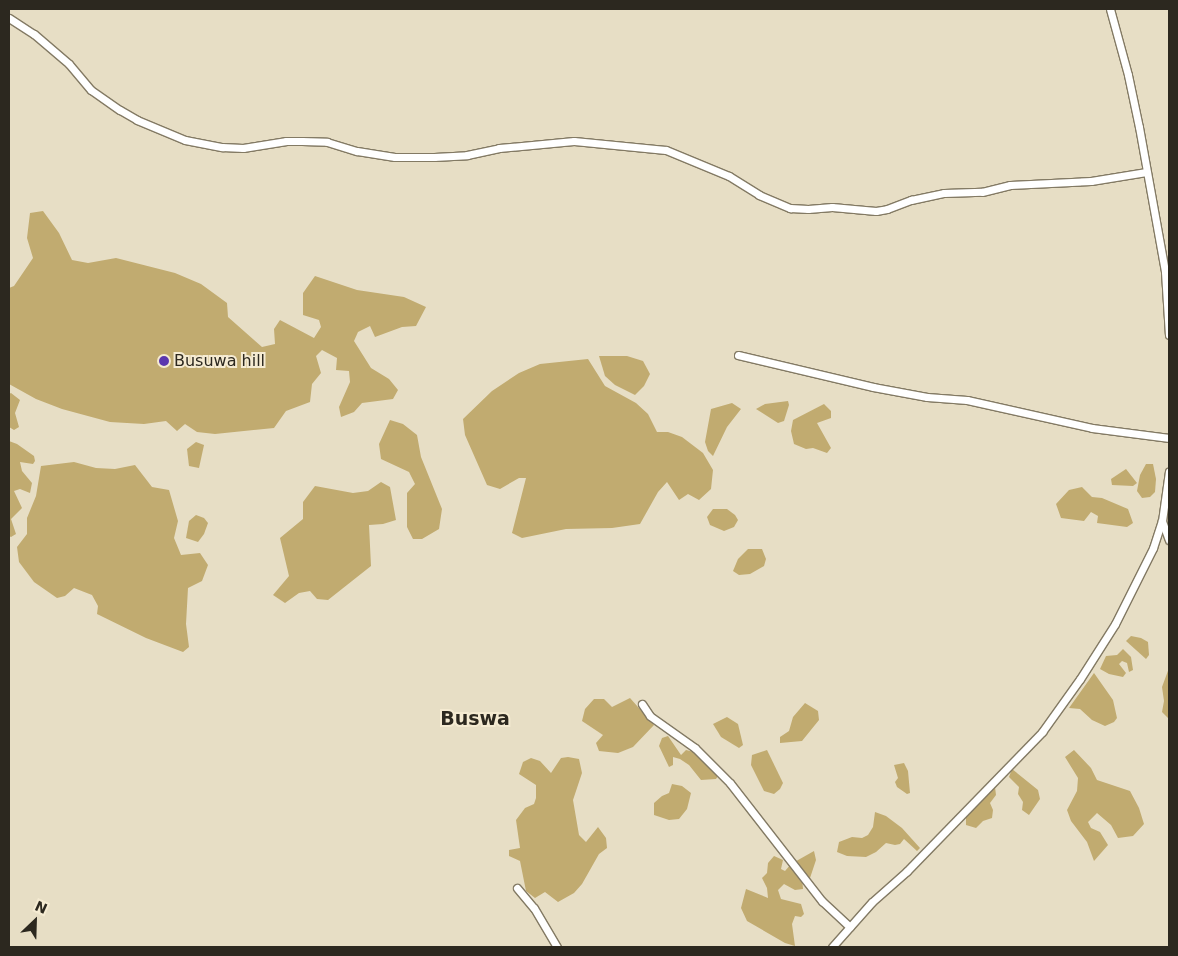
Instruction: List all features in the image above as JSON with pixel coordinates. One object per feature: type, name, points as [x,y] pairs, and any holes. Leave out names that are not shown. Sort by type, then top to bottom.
[{"type":"street","points":[[1110,9],[1128,75],[1165,272],[1169,335]]},
{"type":"street","points":[[9,18],[34,34],[69,64],[91,90],[120,110],[137,120],[185,140],[222,147],[243,148],[286,141],[326,142],[357,151],[395,157],[467,155],[499,148],[574,141],[666,150],[729,176],[759,196],[790,208],[832,207],[876,211],[911,200],[944,193],[982,192],[1010,185],[1091,181],[1146,172]]},
{"type":"street","points":[[738,355],[873,387],[927,396],[967,400],[1092,428],[1169,438]]},
{"type":"street","points":[[832,947],[1042,732],[1080,679],[1115,624],[1153,548],[1162,521],[1169,471]]},
{"type":"street","points":[[1162,521],[1169,540]]},
{"type":"street","points":[[642,704],[650,716],[695,748],[730,783],[822,901],[850,927]]},
{"type":"street","points":[[517,888],[534,908],[557,947]]},
{"type":"shaded area","points":[[43,211],[59,233],[72,260],[88,263],[116,258],[175,273],[201,284],[227,303],[228,317],[262,347],[275,344],[274,329],[280,320],[314,338],[321,327],[319,320],[303,315],[303,293],[315,276],[357,290],[404,297],[426,307],[416,326],[402,327],[375,337],[370,326],[358,332],[354,341],[371,368],[389,379],[398,390],[393,399],[362,403],[354,412],[341,417],[339,407],[350,382],[349,371],[336,370],[337,358],[322,350],[316,356],[321,373],[312,384],[310,402],[286,411],[274,428],[215,434],[197,432],[185,424],[177,431],[166,421],[144,424],[110,422],[62,409],[36,399],[9,384],[9,288],[14,286],[33,258],[27,238],[30,213]]},
{"type":"shaded area","points":[[599,356],[627,356],[643,361],[650,374],[644,386],[635,395],[615,385],[605,376]]},
{"type":"shaded area","points":[[588,359],[605,386],[636,403],[648,414],[657,432],[668,432],[682,437],[703,453],[713,470],[711,489],[699,500],[688,494],[679,500],[667,482],[658,492],[640,524],[612,528],[566,529],[522,538],[512,533],[526,478],[519,478],[500,489],[487,485],[465,435],[463,419],[492,391],[519,373],[540,364]]},
{"type":"shaded area","points":[[11,393],[20,400],[15,413],[19,427],[14,430],[9,427],[9,394]]},
{"type":"shaded area","points":[[788,401],[789,405],[784,421],[778,423],[756,409],[765,404]]},
{"type":"shaded area","points":[[732,403],[741,409],[727,427],[713,456],[708,451],[705,442],[711,409]]},
{"type":"shaded area","points":[[824,404],[831,411],[831,418],[817,423],[831,448],[827,453],[813,448],[806,449],[794,444],[791,431],[793,420]]},
{"type":"shaded area","points":[[390,420],[403,424],[417,435],[421,457],[442,509],[439,529],[422,539],[413,539],[407,527],[407,493],[415,484],[409,472],[381,459],[379,444]]},
{"type":"shaded area","points":[[9,441],[17,444],[34,456],[35,461],[33,464],[20,462],[22,471],[32,483],[30,493],[20,489],[14,491],[22,508],[11,519],[16,534],[11,537],[9,536]]},
{"type":"shaded area","points":[[196,442],[204,445],[199,468],[189,466],[187,449]]},
{"type":"shaded area","points":[[74,462],[96,468],[115,469],[135,465],[152,487],[169,490],[178,521],[174,538],[181,555],[200,553],[208,565],[202,581],[188,588],[186,624],[189,647],[183,652],[146,638],[97,614],[98,606],[92,595],[74,588],[65,596],[57,598],[34,582],[19,562],[17,547],[27,534],[27,518],[36,496],[41,466]]},
{"type":"shaded area","points":[[1146,464],[1153,464],[1156,479],[1155,492],[1150,497],[1142,498],[1137,491],[1140,475]]},
{"type":"shaded area","points":[[1126,469],[1137,483],[1133,486],[1112,485],[1111,479]]},
{"type":"shaded area","points":[[381,482],[390,487],[396,520],[383,524],[369,525],[371,566],[328,600],[317,599],[310,591],[299,593],[285,603],[273,595],[289,576],[280,538],[303,519],[303,502],[315,486],[353,493],[368,491]]},
{"type":"shaded area","points":[[1082,487],[1092,497],[1102,498],[1128,509],[1133,523],[1127,527],[1097,523],[1098,516],[1091,512],[1084,521],[1061,518],[1056,504],[1069,490]]},
{"type":"shaded area","points":[[713,509],[727,509],[735,515],[738,520],[734,527],[724,531],[710,525],[707,517]]},
{"type":"shaded area","points":[[196,515],[204,518],[208,523],[204,534],[198,542],[186,538],[189,521]]},
{"type":"shaded area","points":[[748,549],[762,549],[766,559],[764,566],[750,574],[739,575],[733,571],[738,559]]},
{"type":"shaded area","points":[[1131,636],[1148,642],[1149,655],[1146,659],[1126,641]]},
{"type":"shaded area","points":[[1123,649],[1131,657],[1133,670],[1129,672],[1127,663],[1122,661],[1119,664],[1126,673],[1123,677],[1109,674],[1100,669],[1106,656],[1117,655]]},
{"type":"shaded area","points":[[1169,668],[1169,719],[1162,712],[1164,701],[1162,687]]},
{"type":"shaded area","points":[[1094,673],[1113,700],[1117,718],[1114,722],[1105,726],[1092,720],[1080,709],[1069,708]]},
{"type":"shaded area","points":[[630,698],[654,725],[633,747],[618,753],[599,751],[596,743],[603,735],[582,721],[585,709],[594,699],[604,699],[612,707]]},
{"type":"shaded area","points":[[805,703],[818,711],[819,720],[802,741],[780,743],[780,737],[789,731],[793,717]]},
{"type":"shaded area","points":[[727,717],[738,724],[743,745],[739,748],[721,737],[713,724]]},
{"type":"shaded area","points":[[668,736],[681,755],[686,750],[694,752],[718,776],[716,779],[701,780],[689,765],[673,757],[673,765],[669,767],[659,746],[662,738]]},
{"type":"shaded area","points":[[767,750],[783,783],[774,794],[764,791],[751,765],[752,755]]},
{"type":"shaded area","points":[[1074,750],[1091,768],[1097,780],[1130,791],[1139,808],[1144,824],[1133,836],[1118,838],[1111,825],[1097,813],[1088,822],[1091,828],[1100,832],[1108,845],[1094,861],[1087,842],[1071,821],[1067,810],[1077,791],[1078,778],[1065,757]]},
{"type":"shaded area","points":[[531,758],[540,761],[551,773],[561,758],[579,759],[582,773],[573,800],[579,835],[586,842],[598,827],[606,838],[607,848],[599,854],[582,884],[574,893],[558,902],[545,892],[535,898],[526,891],[520,861],[509,856],[509,850],[520,848],[516,820],[525,808],[534,804],[536,798],[536,785],[519,774],[523,762]]},
{"type":"shaded area","points":[[904,763],[908,771],[910,793],[907,794],[897,787],[895,782],[898,778],[894,765]]},
{"type":"shaded area","points":[[1012,769],[1038,790],[1040,799],[1029,815],[1022,810],[1023,802],[1018,794],[1019,787],[1009,777]]},
{"type":"shaded area","points":[[672,784],[682,786],[691,793],[687,809],[679,819],[669,820],[654,815],[654,803],[669,793]]},
{"type":"shaded area","points":[[995,787],[996,795],[990,803],[993,810],[992,818],[983,821],[976,828],[966,825],[966,815]]},
{"type":"shaded area","points":[[875,812],[886,816],[902,828],[920,848],[917,851],[904,839],[900,844],[886,843],[876,852],[866,857],[847,856],[837,852],[839,842],[852,837],[862,838],[868,835],[873,827]]},
{"type":"shaded area","points":[[814,851],[816,860],[810,878],[802,877],[803,889],[795,890],[784,884],[778,890],[781,899],[801,904],[804,914],[801,917],[795,916],[792,924],[795,946],[785,943],[747,921],[741,908],[746,889],[768,898],[767,888],[762,878],[767,873],[768,863],[774,856],[783,860],[781,869],[785,871],[791,864]]},
{"type":"place","name":"Busuwa hill","points":[[164,361]]},
{"type":"district","name":"Buswa","points":[[475,719]]}]
